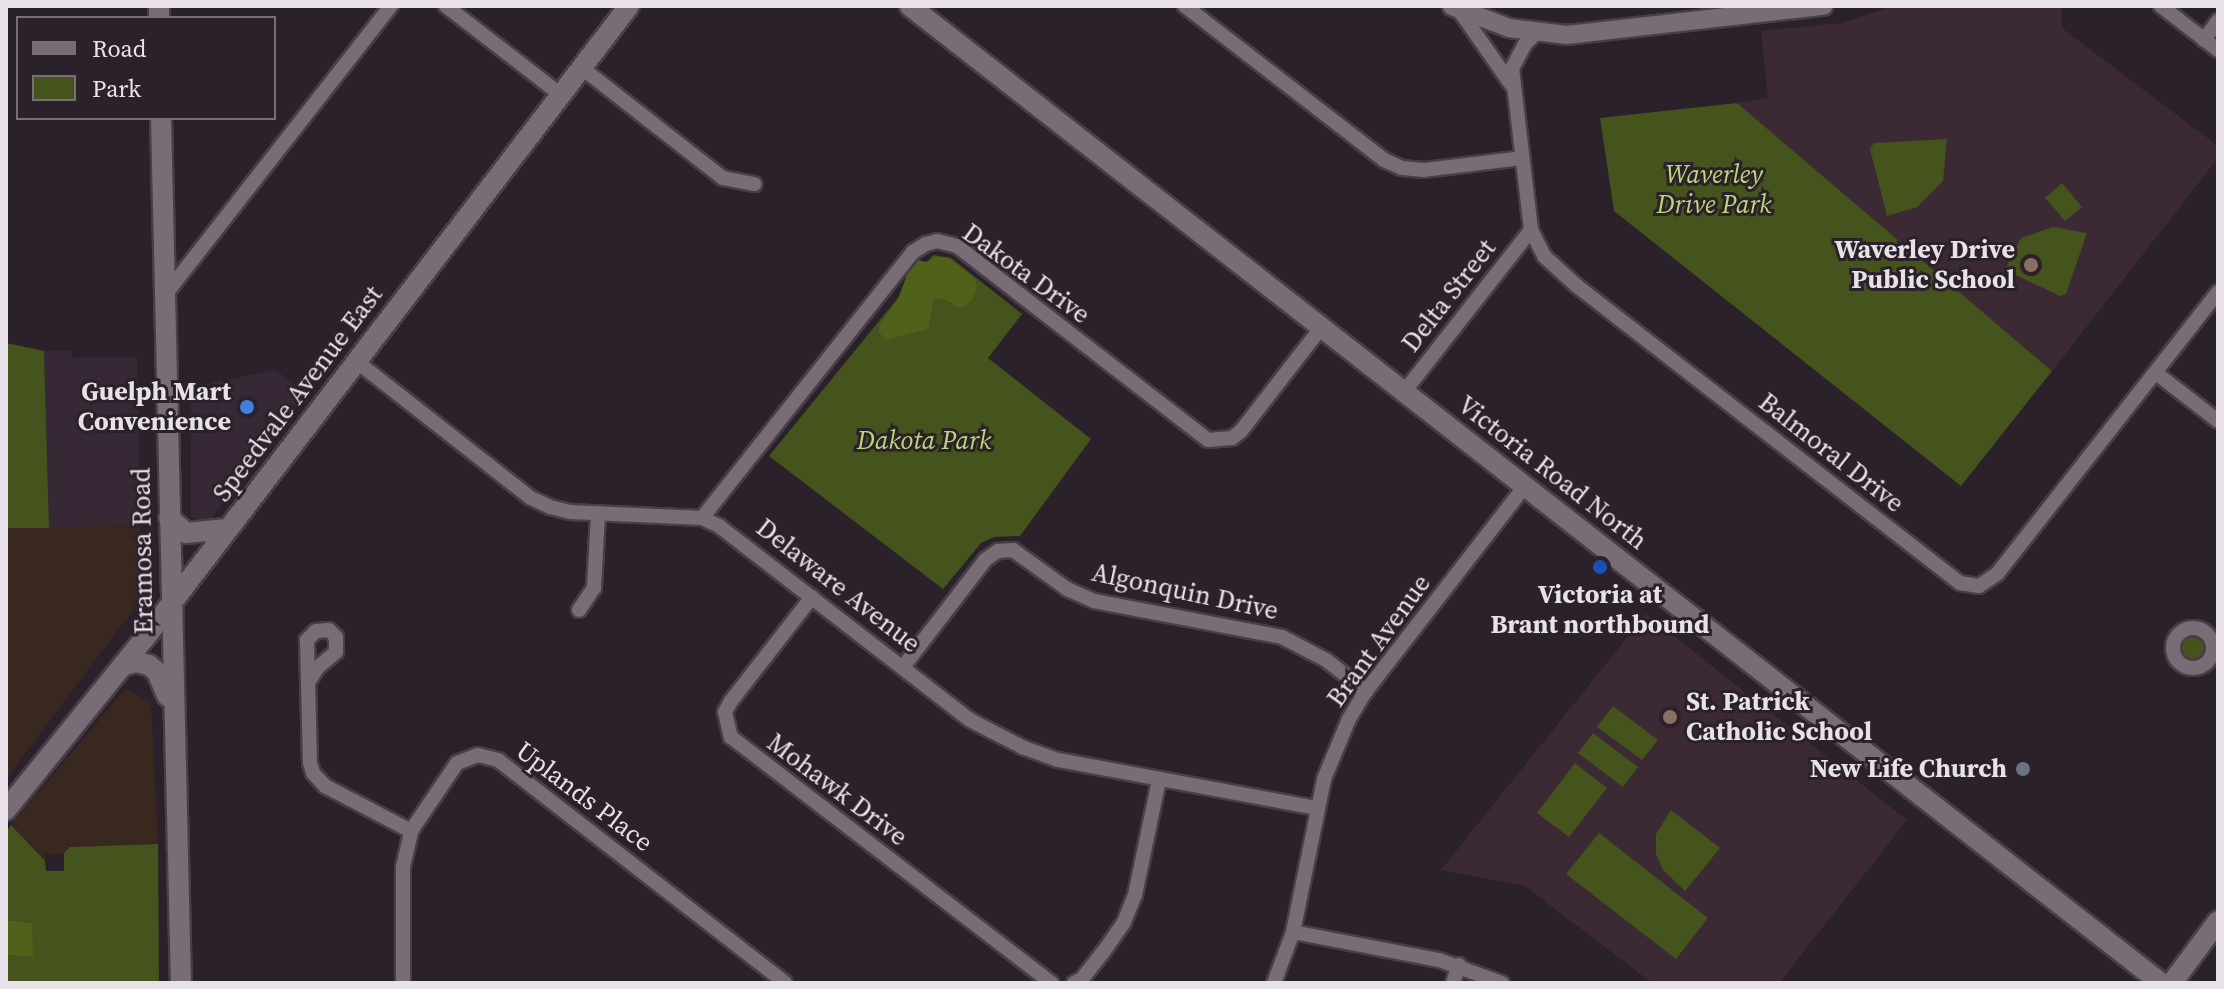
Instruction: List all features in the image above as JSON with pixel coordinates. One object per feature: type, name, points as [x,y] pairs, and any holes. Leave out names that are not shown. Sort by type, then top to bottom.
[{"type":"main road","name":"Speedvale Avenue East","points":[[6,810],[171,604],[629,6]]},
{"type":"main road","name":"Victoria Road North","points":[[910,6],[2161,983]]},
{"type":"main road","name":"Eramosa Road","points":[[161,120],[172,711],[181,983]]},
{"type":"main road","points":[[169,518],[186,533],[227,529]]},
{"type":"main road","points":[[122,666],[136,662],[149,665],[157,672],[172,711]]},
{"type":"main road","points":[[2172,983],[2218,921]]},
{"type":"street","points":[[163,297],[391,6]]},
{"type":"street","points":[[446,6],[561,95]]},
{"type":"street","points":[[1185,6],[1384,160],[1402,168],[1424,170],[1522,158]]},
{"type":"street","points":[[1456,8],[1497,25],[1535,34],[1583,35],[1676,14],[1823,6]]},
{"type":"street","points":[[2161,6],[2218,50]]},
{"type":"street","points":[[1456,8],[1513,88]]},
{"type":"street","points":[[2204,40],[2218,21]]},
{"type":"street","name":"Balmoral Drive","points":[[1535,34],[1517,56],[1512,68],[1531,230],[1544,256],[1577,286],[1936,565],[1970,586],[1987,583],[1997,574],[2218,292]]},
{"type":"street","points":[[582,68],[723,178],[754,184]]},
{"type":"street","name":"Delta Street","points":[[1404,392],[1531,230]]},
{"type":"street","name":"Dakota Drive","points":[[702,518],[913,252],[926,244],[937,241],[957,246],[1208,440],[1232,438],[1241,431],[1321,328]]},
{"type":"street","name":"Delaware Avenue","points":[[356,361],[531,498],[570,512],[702,518],[735,537],[970,720],[1022,747],[1058,760],[1316,808]]},
{"type":"street","points":[[2156,373],[2218,421]]},
{"type":"street","name":"Brant Avenue","points":[[1274,983],[1293,932],[1316,808],[1337,745],[1366,691],[1525,486]]},
{"type":"street","points":[[579,610],[594,588],[598,514]]},
{"type":"street","name":"Algonquin Drive","points":[[903,667],[985,560],[998,551],[1013,550],[1067,589],[1094,601],[1282,637],[1326,660],[1366,691]]},
{"type":"street","name":"Mohawk Drive","points":[[812,597],[731,701],[725,712],[731,737],[1052,983]]},
{"type":"street","points":[[309,681],[313,773],[325,786],[411,831]]},
{"type":"street","name":"Uplands Place","points":[[403,983],[403,867],[411,831],[457,763],[466,757],[488,756],[785,983]]},
{"type":"street","points":[[1074,983],[1104,951],[1124,922],[1135,895],[1159,780]]},
{"type":"street","points":[[1293,932],[1459,965],[1502,983]]},
{"type":"street","points":[[1453,983],[1459,965]]},
{"type":"shaded area","name":"Waverley Drive Public School","points":[[1893,6],[2063,6],[2063,29],[2218,146],[2218,158],[2052,371],[1737,103],[1768,98],[1761,31],[1842,23]]},
{"type":"shaded area","points":[[71,350],[72,358],[137,357],[140,525],[49,528],[44,351]]},
{"type":"shaded area","points":[[276,370],[307,394],[209,521],[191,517],[190,387]]},
{"type":"shaded area","points":[[140,525],[139,602],[6,779],[6,528]]},
{"type":"shaded area","name":"St. Patrick Catholic School","points":[[1646,614],[1907,820],[1779,983],[1652,983],[1525,886],[1441,870]]},
{"type":"shaded area","points":[[125,689],[151,702],[158,844],[71,847],[64,853],[45,854],[45,861],[11,825]]},
{"type":"green space","name":"Waverley Drive Park","points":[[1737,103],[2052,371],[1961,486],[1614,211],[1600,118]]},
{"type":"green space","points":[[1947,139],[1943,181],[1917,207],[1887,216],[1870,149],[1874,143]]},
{"type":"green space","points":[[2062,183],[2082,207],[2065,221],[2045,198]]},
{"type":"green space","points":[[2053,227],[2087,233],[2066,294],[2060,296],[2005,270],[2021,238]]},
{"type":"green space","name":"Dakota Park","points":[[933,255],[951,258],[1022,314],[988,358],[1091,439],[1020,536],[994,537],[981,543],[943,589],[769,456]]},
{"type":"green space","points":[[937,257],[949,258],[976,280],[977,290],[970,302],[960,309],[947,300],[934,298],[928,329],[886,340],[879,332],[880,325],[898,299],[908,272],[918,260],[926,262]]},
{"type":"green space","points":[[6,343],[44,351],[49,528],[6,528]]},
{"type":"green space","points":[[2194,637],[2202,641],[2206,649],[2202,657],[2194,661],[2186,657],[2182,649],[2186,641]]},
{"type":"green space","points":[[1613,706],[1658,740],[1642,760],[1597,727]]},
{"type":"green space","points":[[1593,733],[1638,767],[1623,787],[1578,753]]},
{"type":"green space","points":[[1575,763],[1607,788],[1569,837],[1537,813]]},
{"type":"green space","points":[[1671,810],[1720,848],[1685,891],[1663,870],[1656,854],[1656,834]]},
{"type":"green space","points":[[11,825],[45,861],[46,871],[64,871],[64,853],[70,847],[158,844],[159,983],[7,983],[8,955],[32,957],[32,923],[6,920],[6,832]]},
{"type":"green space","points":[[1599,833],[1708,918],[1676,959],[1566,874]]},
{"type":"green space","points":[[6,920],[32,923],[33,957],[8,955],[7,983]]},
{"type":"place","name":"Waverley Drive Public School","points":[[2031,265]]},
{"type":"place","name":"Guelph Mart Convenience","points":[[247,407]]},
{"type":"place","name":"Victoria at Brant northbound","points":[[1600,567]]},
{"type":"place","name":"St. Patrick Catholic School","points":[[1670,717]]},
{"type":"place","name":"New Life Church","points":[[2023,769]]}]
